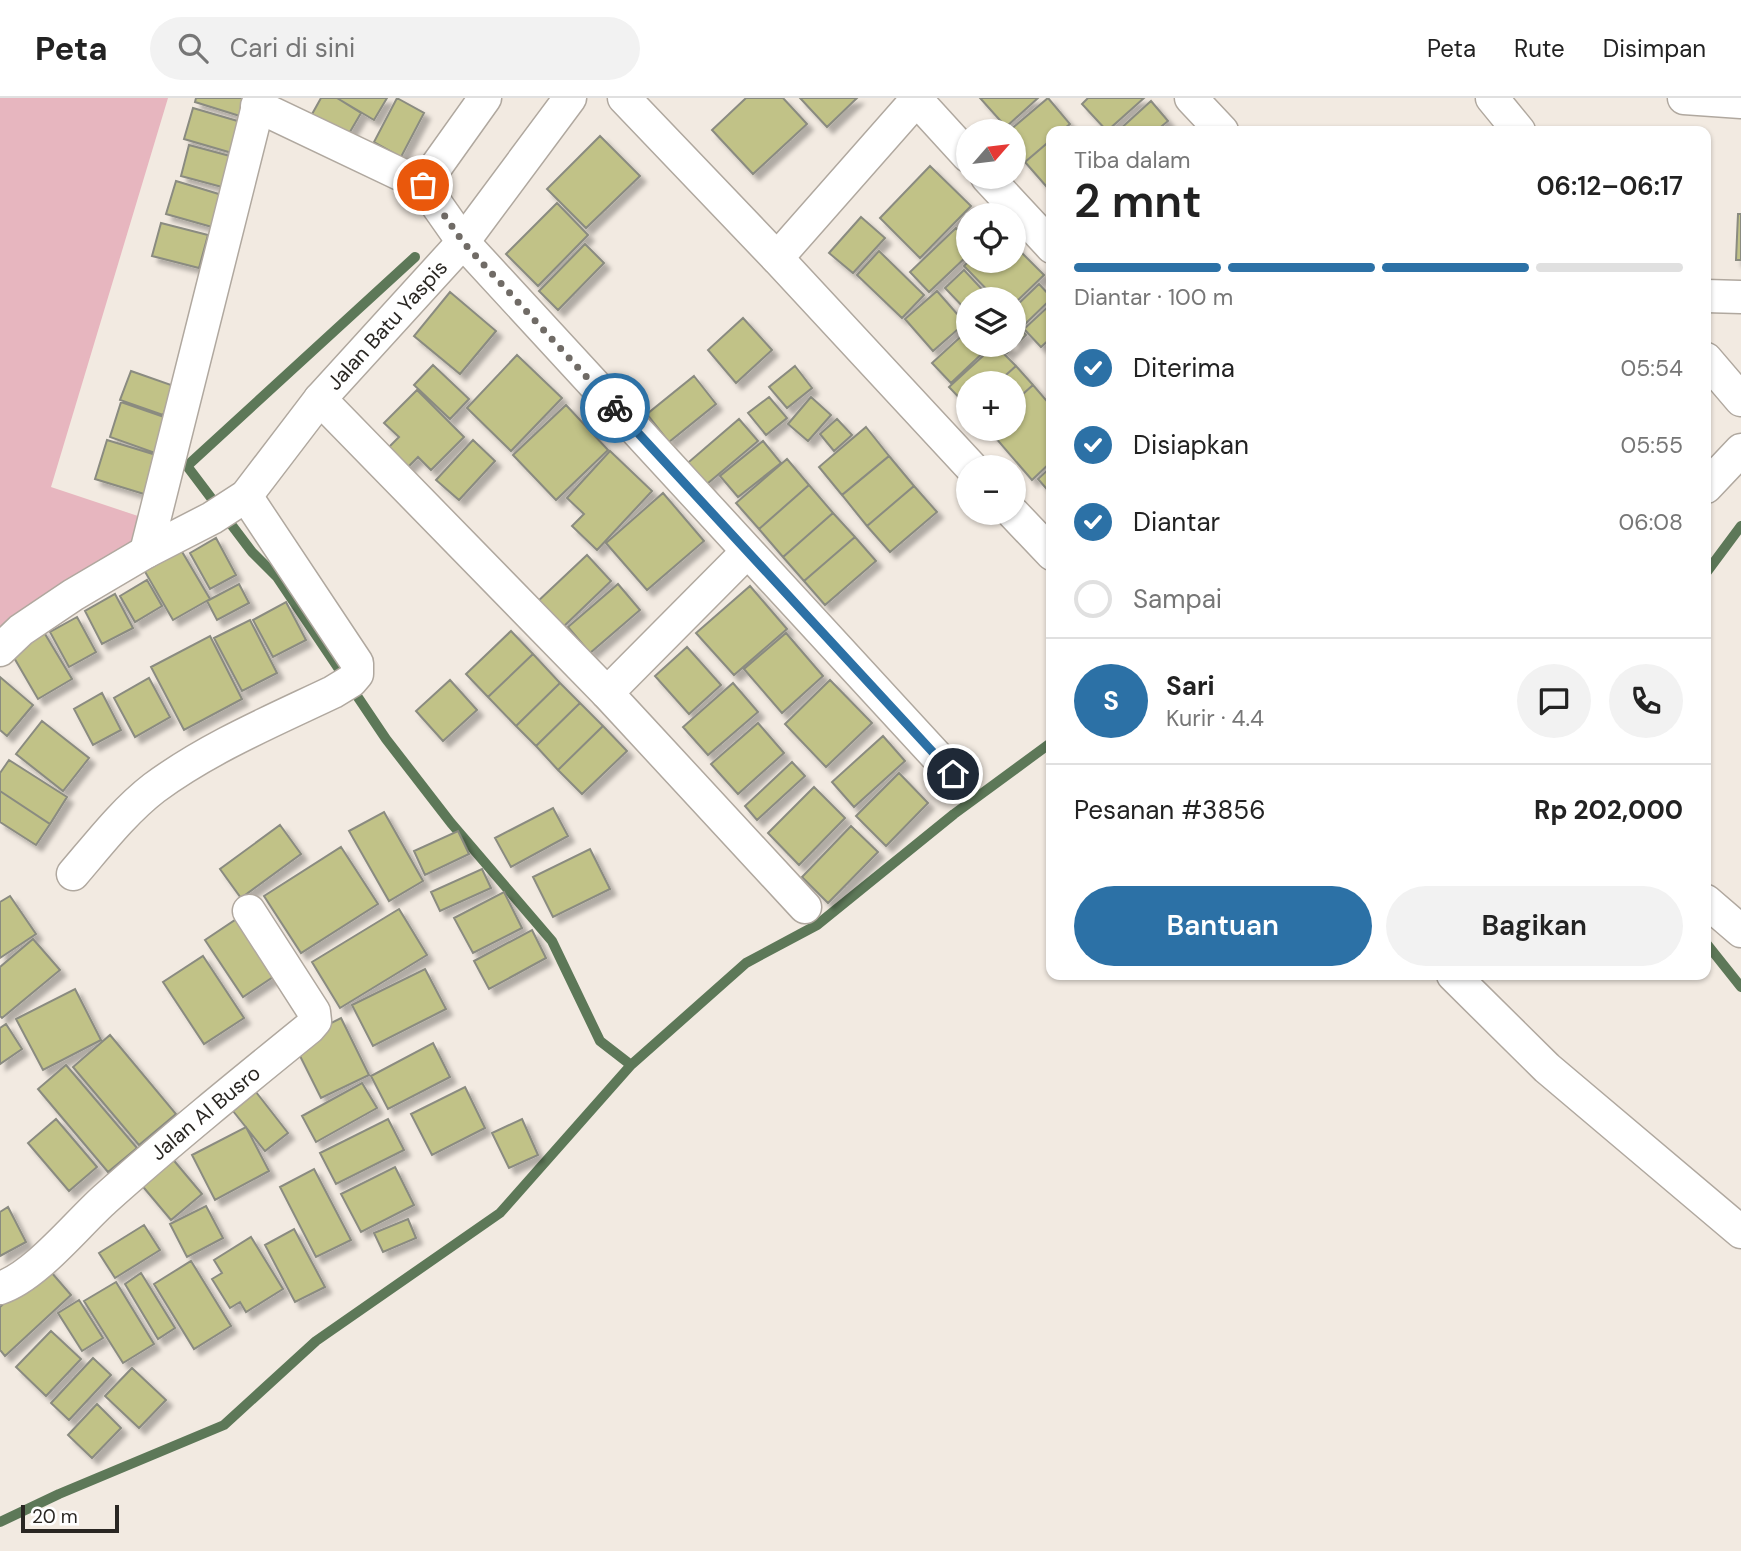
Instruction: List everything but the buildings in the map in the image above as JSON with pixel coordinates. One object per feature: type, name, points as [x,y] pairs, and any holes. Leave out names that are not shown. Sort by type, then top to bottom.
[{"type":"street","points":[[423,185],[485,98]]},
{"type":"street","points":[[570,98],[463,242],[953,774]]},
{"type":"street","points":[[624,98],[960,455]]},
{"type":"street","points":[[777,258],[916,98],[956,143]]},
{"type":"street","points":[[1492,98],[1515,126]]},
{"type":"street","points":[[1684,98],[1741,102]]},
{"type":"street","points":[[146,552],[259,102]]},
{"type":"street","name":"Jalan Batu Yaspis","points":[[230,507],[320,399],[463,242],[423,185],[259,102]]},
{"type":"street","points":[[998,189],[1046,241]]},
{"type":"street","points":[[1711,296],[1741,298]]},
{"type":"street","points":[[1711,365],[1741,400]]},
{"type":"street","points":[[320,399],[607,693],[805,907]]},
{"type":"street","points":[[1711,482],[1741,450]]},
{"type":"street","points":[[0,650],[21,630],[72,595],[230,507],[357,663],[357,674],[342,686],[214,750],[153,789],[107,834],[73,874]]},
{"type":"street","points":[[1024,525],[1046,548]]},
{"type":"street","points":[[607,693],[747,552]]},
{"type":"street","points":[[1711,905],[1741,931]]},
{"type":"street","name":"Jalan Al Busro","points":[[0,1288],[39,1263],[80,1222],[180,1133],[315,1021],[314,1012],[249,911]]},
{"type":"street","points":[[1458,980],[1547,1068],[1741,1232]]},
{"type":"shaded area","points":[[0,98],[168,98],[51,487],[141,517],[127,561],[0,630]]},
{"type":"waterway","points":[[0,1522],[59,1494],[224,1425],[316,1341],[500,1213],[631,1065],[600,1041],[552,941],[451,823],[386,739],[277,577],[252,552],[187,466],[415,257]]},
{"type":"waterway","points":[[1711,566],[1741,526]]},
{"type":"waterway","points":[[631,1065],[746,963],[817,925],[954,814],[1046,746]]},
{"type":"waterway","points":[[1711,949],[1741,987]]},
{"type":"way so far","points":[[423,185],[463,242],[615,408]]},
{"type":"route","points":[[615,408],[953,774]]}]
